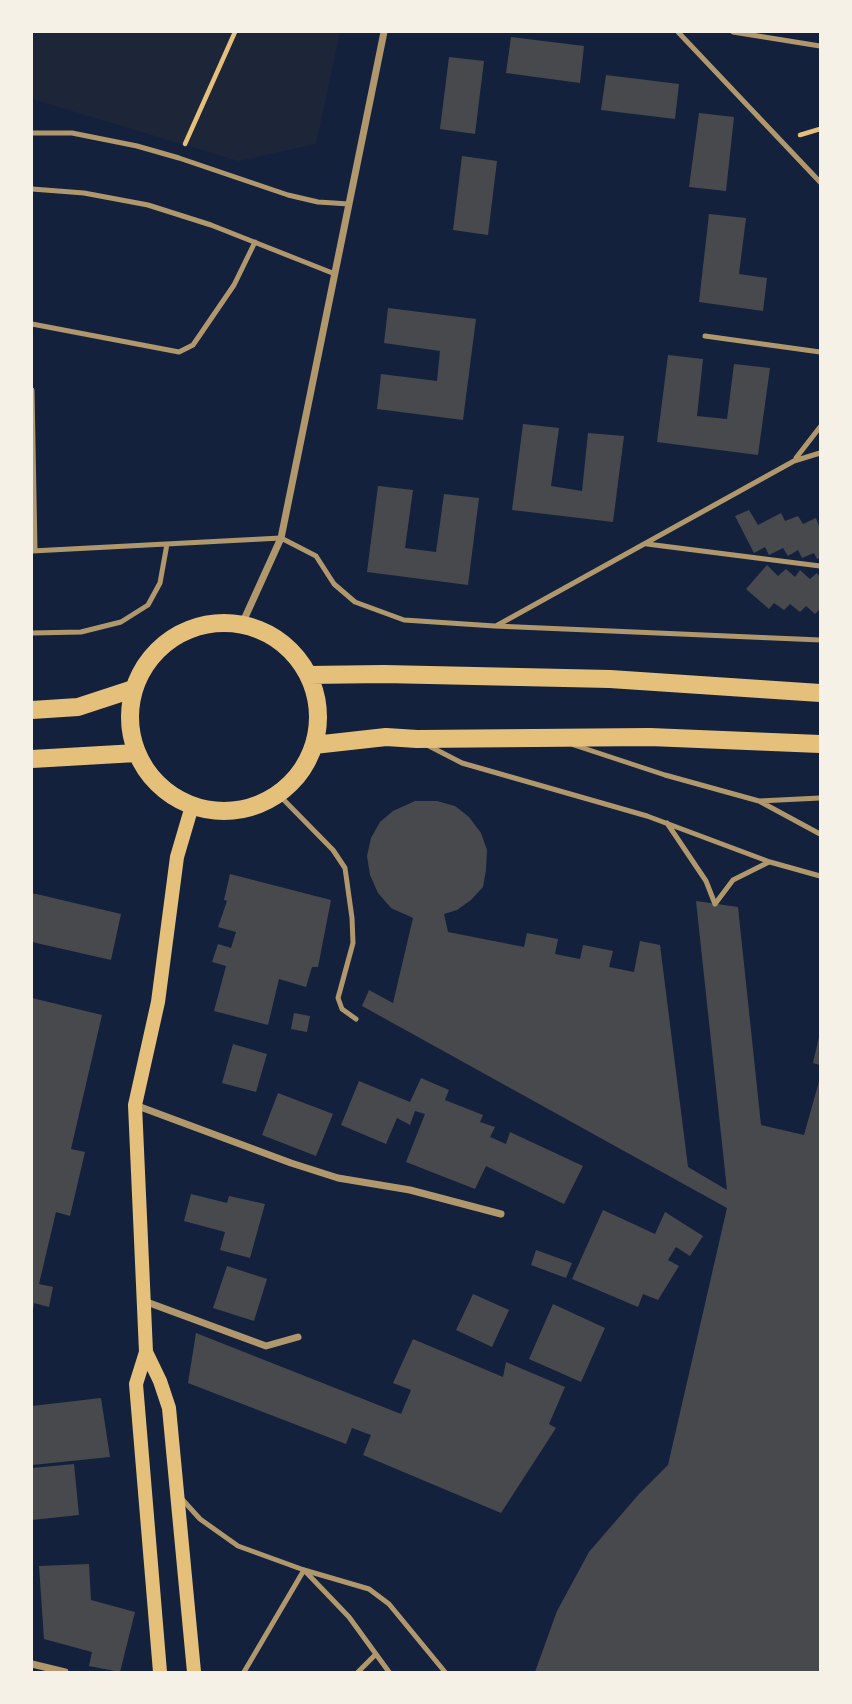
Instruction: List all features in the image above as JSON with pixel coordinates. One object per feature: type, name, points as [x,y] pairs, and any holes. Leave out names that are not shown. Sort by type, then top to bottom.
[{"type":"main road","points":[[242,624],[281,642],[296,657],[308,675],[318,710],[314,745],[300,773],[278,794],[258,805],[237,811],[214,811],[192,806],[164,790],[153,780],[136,753],[129,722],[133,689],[143,666],[169,639],[204,625],[242,624]]},
{"type":"main road","points":[[308,675],[597,678],[821,693]]},
{"type":"main road","points":[[32,710],[78,707],[133,689]]},
{"type":"main road","points":[[314,745],[386,737],[650,737],[821,744]]},
{"type":"main road","points":[[32,759],[136,753]]},
{"type":"main road","points":[[160,1672],[136,1384],[146,1352],[135,1105],[158,1002],[177,857],[192,806]]},
{"type":"main road","points":[[146,1352],[169,1408],[194,1672]]},
{"type":"street","points":[[242,624],[281,538],[384,32]]},
{"type":"street","points":[[135,1105],[338,1178],[410,1190],[501,1214]]},
{"type":"street","points":[[144,1301],[266,1346],[298,1337]]},
{"type":"street","points":[[32,1664],[65,1672]]},
{"type":"lane","points":[[678,32],[821,182]]},
{"type":"lane","points":[[733,32],[821,46]]},
{"type":"lane","points":[[32,133],[72,134],[137,146],[288,195],[318,202],[349,204]]},
{"type":"lane","points":[[32,189],[85,193],[148,205],[255,242],[335,274]]},
{"type":"lane","points":[[32,324],[179,352],[193,345],[233,285],[255,242]]},
{"type":"lane","points":[[705,336],[820,353]]},
{"type":"lane","points":[[32,390],[33,551],[281,538],[316,556],[334,584],[355,602],[404,620],[821,640]]},
{"type":"lane","points":[[794,461],[821,427]]},
{"type":"lane","points":[[495,626],[794,461],[821,453]]},
{"type":"lane","points":[[32,633],[81,632],[121,622],[148,605],[160,583],[167,544]]},
{"type":"lane","points":[[645,544],[821,566]]},
{"type":"lane","points":[[551,737],[665,775],[759,801],[821,834]]},
{"type":"lane","points":[[417,739],[462,764],[667,823],[770,862],[821,876]]},
{"type":"lane","points":[[278,794],[333,850],[345,868],[353,943],[338,998],[342,1009],[356,1019]]},
{"type":"lane","points":[[759,801],[821,798]]},
{"type":"lane","points":[[667,823],[700,871],[715,905],[733,880],[770,862]]},
{"type":"lane","points":[[178,1495],[200,1519],[238,1546],[303,1570],[369,1589],[389,1604],[445,1672]]},
{"type":"lane","points":[[303,1570],[349,1617],[389,1672]]},
{"type":"lane","points":[[244,1672],[303,1570]]},
{"type":"lane","points":[[358,1672],[376,1654]]},
{"type":"path","points":[[179,158],[234,32]]},
{"type":"shaded area","points":[[32,32],[340,32],[316,144],[238,161],[32,99]]},
{"type":"building","points":[[511,37],[584,46],[580,83],[506,73]]},
{"type":"building","points":[[449,57],[484,61],[475,134],[440,129]]},
{"type":"building","points":[[606,75],[679,84],[675,119],[601,110]]},
{"type":"building","points":[[699,113],[734,117],[726,191],[689,187]]},
{"type":"building","points":[[462,156],[497,161],[488,235],[453,230]]},
{"type":"building","points":[[709,214],[746,218],[739,274],[767,278],[763,311],[699,302]]},
{"type":"building","points":[[388,308],[476,319],[463,420],[377,409],[381,374],[437,381],[440,351],[384,343]]},
{"type":"building","points":[[668,355],[703,359],[697,416],[727,419],[734,364],[770,368],[758,455],[657,442]]},
{"type":"building","points":[[523,424],[559,428],[551,486],[582,491],[588,433],[624,436],[613,522],[512,510]]},
{"type":"building","points":[[378,486],[413,490],[405,548],[436,552],[444,494],[479,498],[468,585],[367,572]]},
{"type":"building","points":[[749,510],[758,525],[781,513],[785,521],[798,516],[803,524],[816,518],[820,525],[820,558],[817,559],[814,553],[802,558],[798,550],[788,556],[783,548],[769,555],[765,547],[754,553],[735,516]]},
{"type":"building","points":[[767,565],[778,576],[786,569],[795,577],[800,570],[810,579],[817,573],[820,577],[820,609],[815,614],[806,606],[800,612],[790,604],[784,610],[774,603],[769,609],[746,589]]},
{"type":"building","points":[[415,801],[437,801],[455,806],[469,817],[481,833],[487,850],[483,887],[457,910],[444,914],[448,932],[524,947],[527,933],[558,939],[555,954],[580,959],[583,945],[613,951],[609,967],[634,972],[640,941],[660,945],[688,1167],[727,1190],[696,901],[738,907],[761,1125],[804,1135],[820,1078],[820,1672],[535,1672],[557,1611],[589,1552],[668,1465],[727,1208],[362,1006],[369,990],[393,1003],[413,918],[391,908],[378,893],[370,875],[367,856],[371,838],[380,822],[393,811]]},
{"type":"building","points":[[230,874],[331,900],[318,967],[312,967],[306,987],[279,979],[268,1025],[214,1011],[226,966],[212,962],[218,944],[231,948],[236,932],[218,927],[227,901],[224,900]]},
{"type":"building","points":[[32,893],[121,914],[111,960],[32,942]]},
{"type":"building","points":[[32,998],[102,1015],[71,1149],[85,1152],[70,1216],[56,1212],[39,1284],[53,1287],[49,1307],[34,1303],[33,1310]]},
{"type":"building","points":[[294,1013],[310,1016],[307,1032],[291,1029]]},
{"type":"building","points":[[820,1037],[820,1065],[813,1063]]},
{"type":"building","points":[[233,1044],[267,1054],[256,1092],[222,1083]]},
{"type":"building","points":[[421,1078],[449,1090],[445,1100],[483,1115],[480,1122],[495,1127],[490,1137],[506,1144],[510,1132],[583,1166],[564,1204],[486,1166],[475,1189],[406,1162],[425,1114],[415,1111],[410,1125],[397,1118],[386,1144],[341,1125],[359,1081],[410,1102]]},
{"type":"building","points":[[278,1093],[333,1114],[316,1156],[262,1135]]},
{"type":"building","points":[[191,1194],[227,1203],[229,1196],[265,1204],[250,1258],[220,1250],[225,1232],[184,1221]]},
{"type":"building","points":[[603,1210],[655,1234],[665,1212],[703,1236],[690,1256],[676,1247],[668,1260],[679,1266],[658,1300],[643,1294],[638,1307],[572,1279]]},
{"type":"building","points":[[536,1250],[572,1263],[566,1278],[531,1265]]},
{"type":"building","points":[[227,1266],[267,1279],[254,1321],[213,1308]]},
{"type":"building","points":[[473,1294],[509,1310],[492,1347],[456,1330]]},
{"type":"building","points":[[553,1304],[605,1328],[581,1382],[529,1359]]},
{"type":"building","points":[[196,1333],[401,1414],[411,1390],[393,1383],[413,1339],[503,1377],[506,1362],[565,1387],[549,1424],[556,1428],[501,1513],[363,1455],[371,1435],[352,1428],[346,1444],[188,1383]]},
{"type":"building","points":[[101,1398],[110,1457],[32,1465],[32,1406]]},
{"type":"building","points":[[74,1464],[79,1515],[32,1520],[32,1468]]},
{"type":"building","points":[[89,1564],[91,1600],[135,1612],[120,1672],[89,1666],[92,1652],[44,1639],[39,1566]]}]
